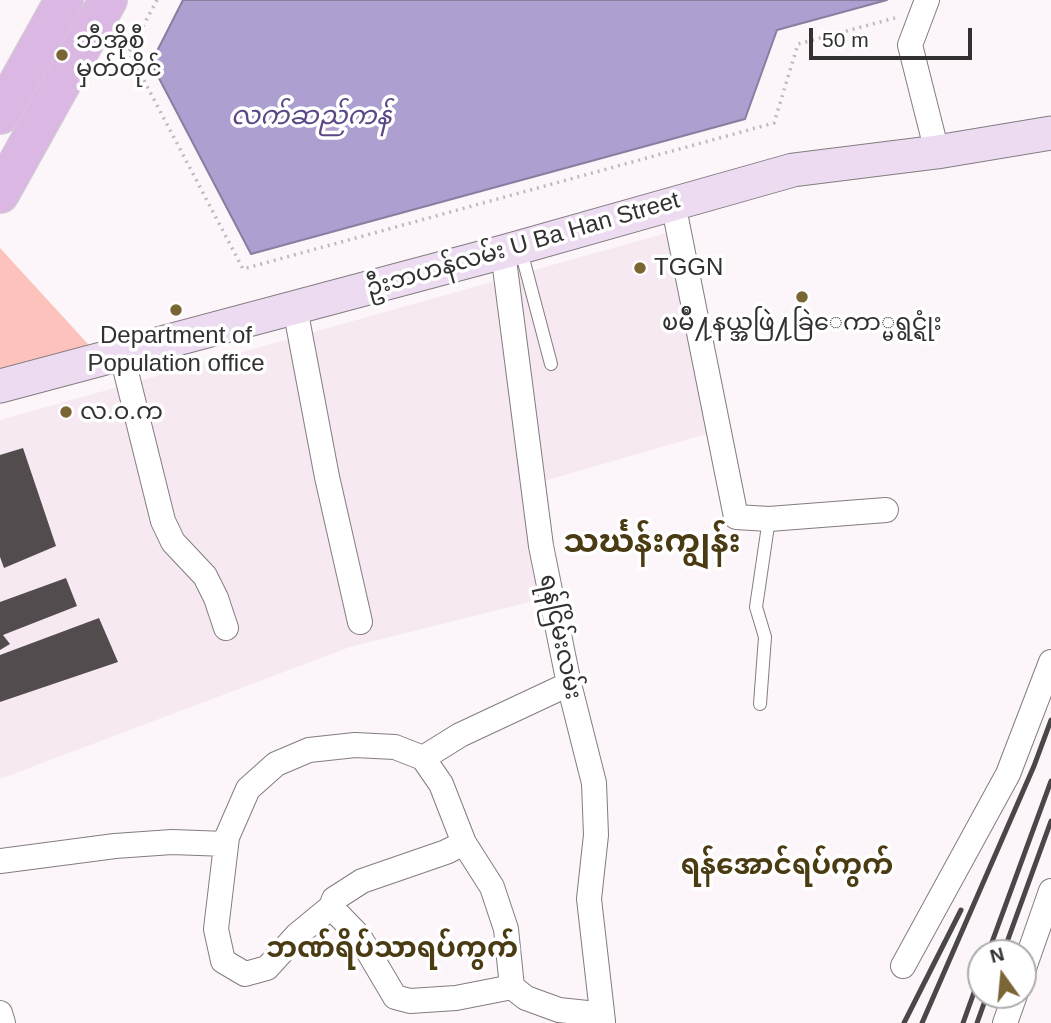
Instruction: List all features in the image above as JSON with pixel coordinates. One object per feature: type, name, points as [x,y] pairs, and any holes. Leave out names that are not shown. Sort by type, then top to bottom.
[{"type":"main road","points":[[0,116],[64,0]]},
{"type":"main road","points":[[4,177],[108,0]]},
{"type":"main road","points":[[40,43],[74,61]]},
{"type":"street","points":[[930,3],[910,45],[937,152]]},
{"type":"street","name":"ဦးဘဟန်လမ်း U Ba Han Street","points":[[0,386],[295,308],[793,170],[937,152],[1051,133]]},
{"type":"street","points":[[673,203],[736,517],[769,519],[886,510]]},
{"type":"street","name":"ရန်ငြိမ်းလမ်း","points":[[511,249],[541,546],[569,684],[594,783],[596,835],[589,899],[603,1022]]},
{"type":"street","points":[[295,308],[327,477],[360,622]]},
{"type":"street","points":[[121,352],[163,521],[173,542],[205,576],[226,628]]},
{"type":"street","points":[[903,966],[1008,774],[1051,662]]},
{"type":"street","points":[[423,758],[460,735],[569,684]]},
{"type":"street","points":[[464,843],[446,852],[362,881],[334,899],[331,907],[297,935],[267,968],[245,974],[223,961],[216,929],[226,837],[248,789],[276,764],[309,750],[355,745],[395,747],[423,758],[441,783],[464,843],[492,887],[506,929],[512,987],[526,998],[559,1010],[587,1013],[603,1022]]},
{"type":"street","points":[[0,861],[127,845],[172,842],[226,844]]},
{"type":"street","points":[[1034,939],[1051,891]]},
{"type":"street","points":[[331,907],[359,936],[396,997],[410,1001],[456,998],[512,987]]},
{"type":"street","points":[[0,1013],[3,1023]]},
{"type":"lane","points":[[511,249],[551,364]]},
{"type":"lane","points":[[760,704],[765,637],[756,607],[769,519]]},
{"type":"path","points":[[157,0],[129,52],[243,269],[774,123],[798,44],[930,3]]},
{"type":"shaded area","points":[[670,232],[710,433],[523,487],[542,599],[350,647],[0,779],[0,420]]},
{"type":"shaded area","points":[[0,248],[98,355],[0,377]]},
{"type":"water","name":"လက်ဆည်ကန်","points":[[183,0],[887,0],[777,30],[745,119],[251,254],[151,63]]},
{"type":"building","points":[[23,448],[56,546],[4,568],[0,557],[0,455]]},
{"type":"building","points":[[66,578],[77,606],[3,635],[10,644],[0,650],[0,602]]},
{"type":"building","points":[[99,618],[118,662],[0,702],[0,655]]},
{"type":"railway","points":[[922,1023],[1034,766],[1051,720]]},
{"type":"railway","points":[[993,939],[1051,781]]},
{"type":"railway","points":[[1008,939],[1051,821]]},
{"type":"railway","points":[[904,1023],[961,910]]},
{"type":"railway","points":[[963,1023],[968,1009]]},
{"type":"railway","points":[[977,1023],[982,1009]]},
{"type":"place","name":"ဘီအိုစီ မှတ်တိုင်","points":[[62,55]]},
{"type":"place","name":"TGGN","points":[[640,268]]},
{"type":"place","name":"ၿမိဳ႔နယ္အဖြဲ႔ခြဲေကာ္မရွင္ရုံး","points":[[802,297]]},
{"type":"place","name":"Department of Population office","points":[[176,310]]},
{"type":"place","name":"လ.၀.က","points":[[66,412]]},
{"type":"district","name":"သင်္ဃန်းကျွန်း","points":[[652,543]]},
{"type":"district","name":"ရန်အောင်ရပ်ကွက်","points":[[787,866]]},
{"type":"district","name":"ဘဏ်ရိပ်သာရပ်ကွက်","points":[[392,949]]}]
